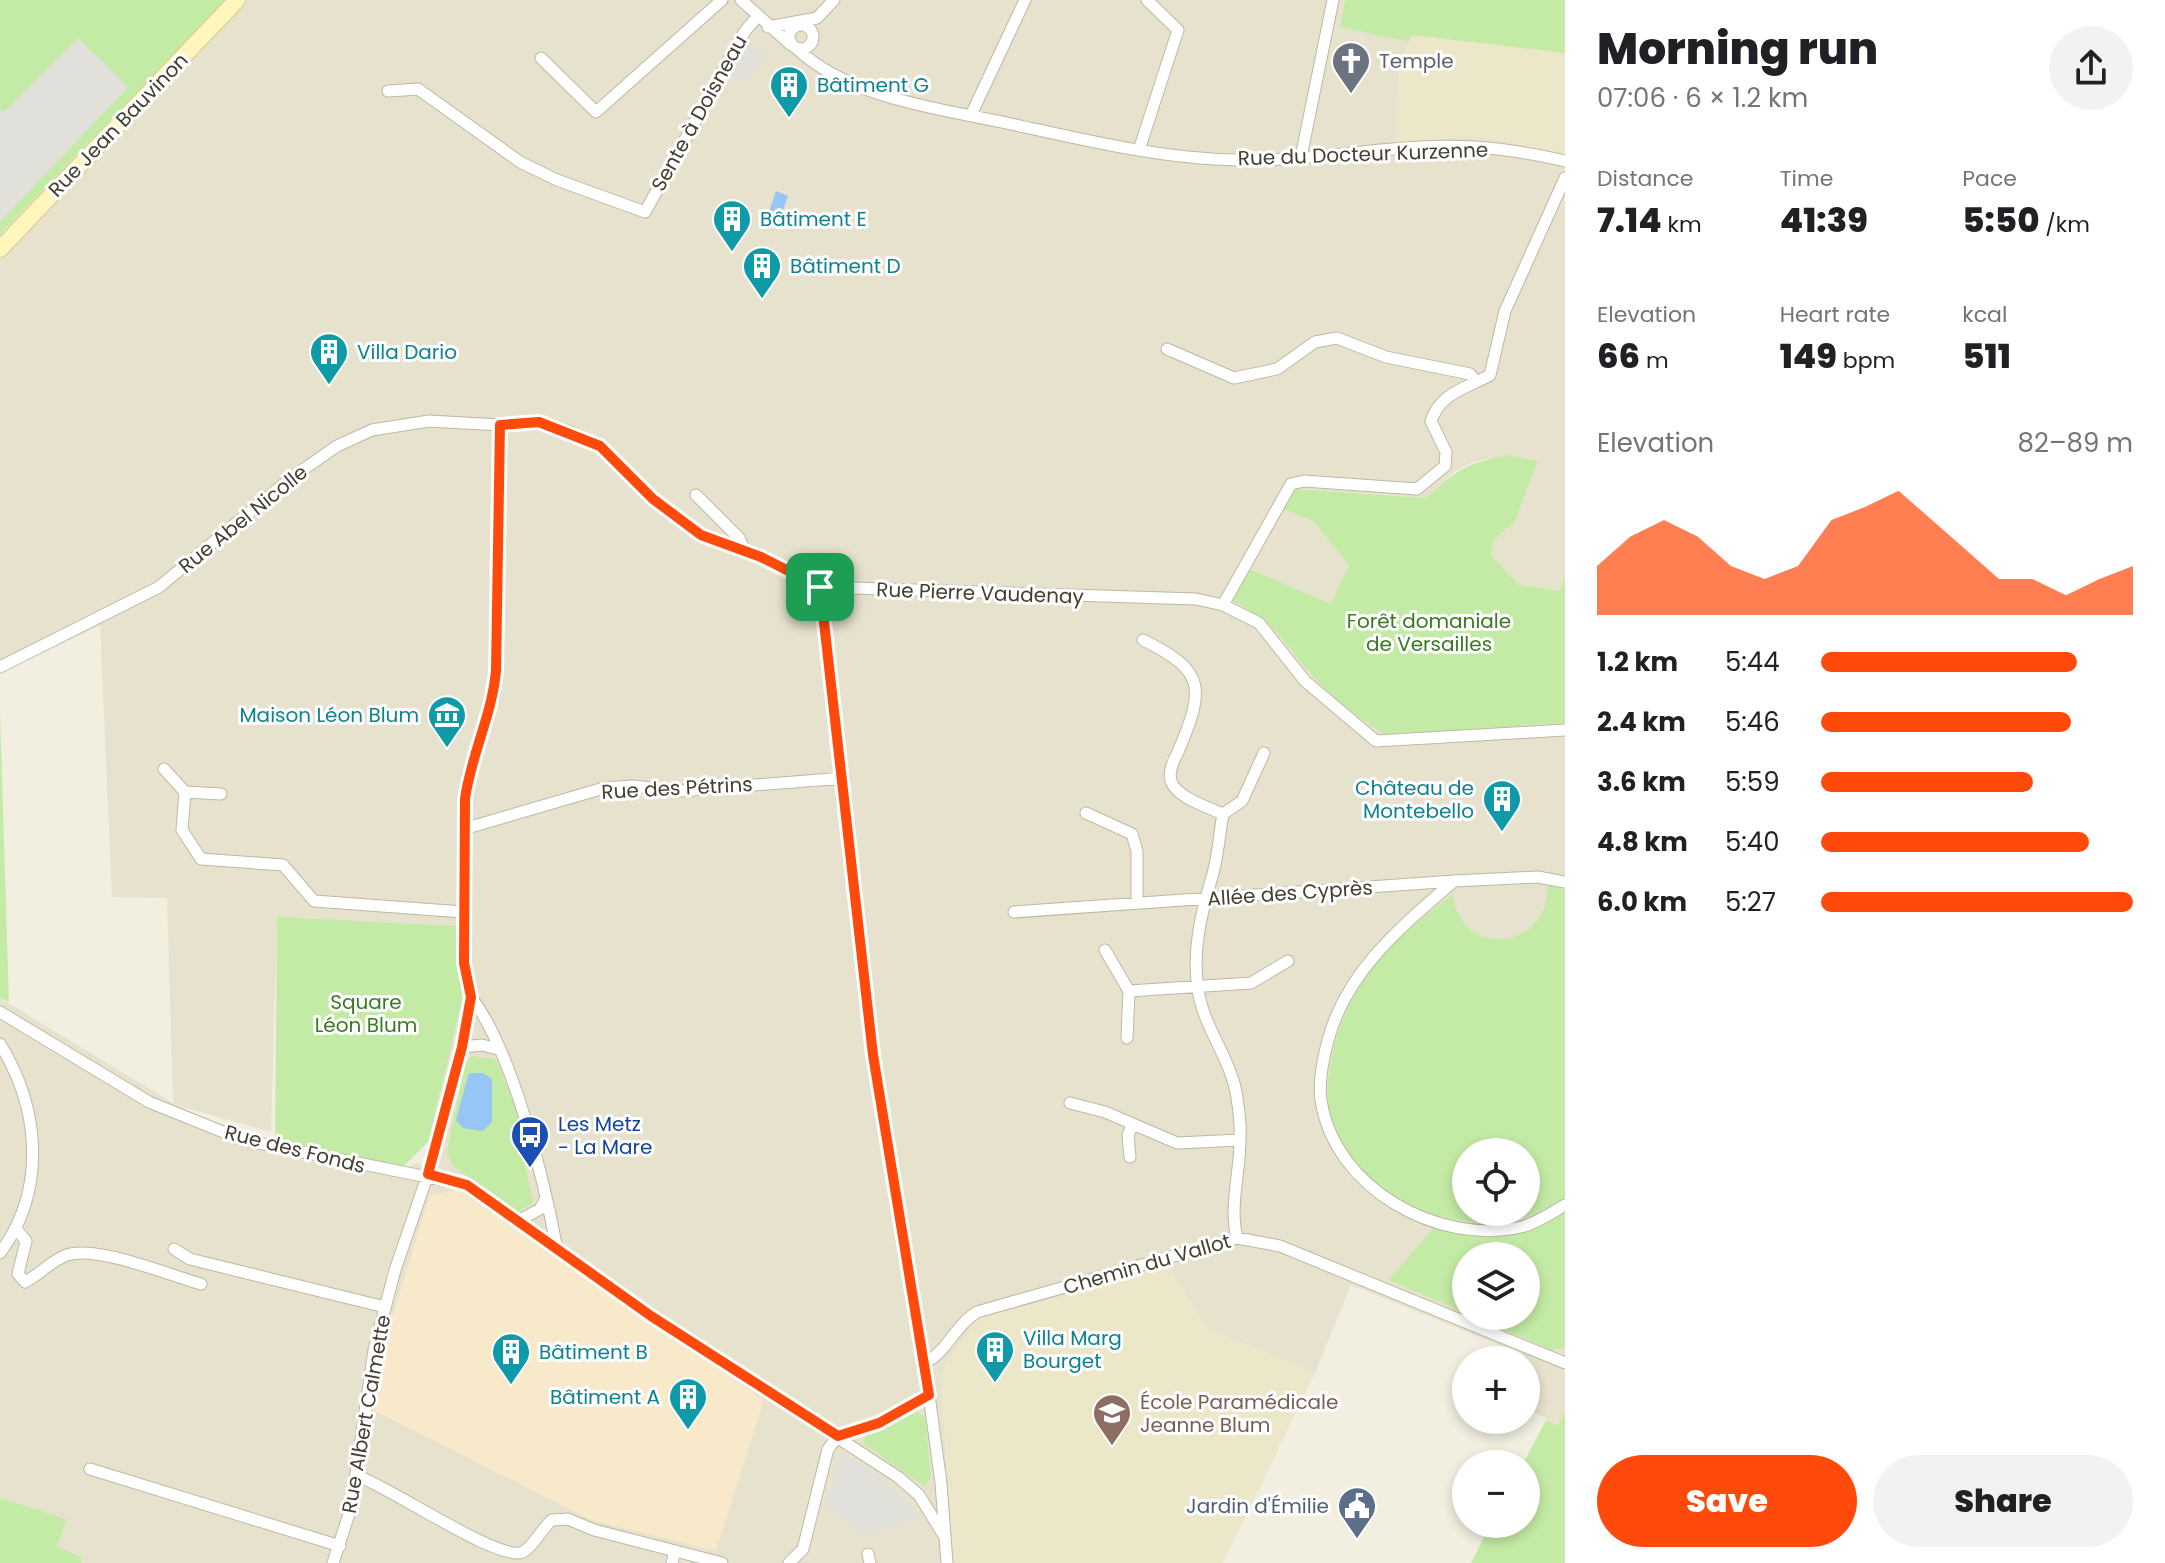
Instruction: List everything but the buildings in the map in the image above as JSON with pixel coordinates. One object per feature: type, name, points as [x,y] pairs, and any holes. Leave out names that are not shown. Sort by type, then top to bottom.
[{"type":"main road","name":"Rue Jean Bauvinon","points":[[0,249],[237,0]]},
{"type":"street","points":[[541,58],[596,112],[722,0]]},
{"type":"street","name":"Rue du Docteur Kurzenne","points":[[741,0],[768,27],[814,63],[868,89],[971,115],[1139,150],[1238,160],[1473,146],[1565,161]]},
{"type":"street","points":[[768,27],[817,18],[835,0]]},
{"type":"street","points":[[802,25],[790,32],[794,47],[807,47],[812,42],[828,19],[835,0]]},
{"type":"street","points":[[971,115],[1025,0]]},
{"type":"street","points":[[1139,150],[1178,30],[1147,0]]},
{"type":"street","points":[[1301,157],[1333,0]]},
{"type":"street","name":"Sente à Doisneau","points":[[388,91],[418,89],[520,162],[557,180],[645,212],[745,31],[757,17]]},
{"type":"street","points":[[787,24],[802,25],[811,31],[812,42]]},
{"type":"street","points":[[1223,605],[1291,484],[1304,481],[1417,489],[1445,466],[1446,452],[1431,421],[1437,405],[1445,397],[1490,375],[1495,365],[1505,311],[1565,178]]},
{"type":"street","points":[[1167,349],[1234,378],[1277,369],[1315,342],[1337,338],[1386,357],[1470,374],[1476,382]]},
{"type":"street","name":"Rue Abel Nicolle","points":[[0,667],[159,587],[291,478],[337,446],[372,430],[429,421],[500,425]]},
{"type":"street","name":"Rue Pierre Vaudenay","points":[[500,425],[539,422],[600,446],[653,499],[701,535],[745,551],[820,587],[1196,599],[1223,605],[1259,623],[1305,681],[1376,741],[1565,730]]},
{"type":"street","points":[[500,425],[496,671],[494,696],[468,774],[464,963],[471,997],[498,1049],[529,1129],[557,1249]]},
{"type":"street","points":[[696,495],[739,538],[745,551]]},
{"type":"street","points":[[820,587],[873,1055],[929,1395],[941,1483],[947,1563]]},
{"type":"street","points":[[1143,640],[1178,658],[1193,673],[1196,692],[1189,725],[1171,768],[1171,781],[1180,792],[1223,814]]},
{"type":"street","points":[[1237,1238],[1233,1221],[1240,1140],[1236,1094],[1226,1063],[1205,1019],[1197,988],[1196,951],[1203,899],[1211,880],[1223,814],[1242,801],[1264,753]]},
{"type":"street","points":[[164,769],[185,792],[221,794]]},
{"type":"street","name":"Rue des Pétrins","points":[[467,828],[604,788],[633,786],[680,791],[844,778]]},
{"type":"street","points":[[185,792],[182,830],[201,859],[283,865],[314,901],[463,912]]},
{"type":"street","points":[[1086,813],[1132,834],[1137,851],[1137,903]]},
{"type":"street","name":"Allée des Cyprès","points":[[1014,912],[1454,881],[1538,877],[1565,882]]},
{"type":"street","points":[[1454,881],[1392,935],[1348,993],[1332,1028],[1324,1060],[1321,1099],[1325,1118],[1354,1170],[1385,1197],[1417,1215],[1456,1225],[1521,1227],[1565,1205]]},
{"type":"street","points":[[1105,950],[1129,991],[1127,1038]]},
{"type":"street","points":[[1129,991],[1251,983],[1288,961]]},
{"type":"street","name":"Rue Albert Calmette","points":[[333,1563],[357,1476],[370,1375],[385,1307],[428,1174],[462,1047],[471,997]]},
{"type":"street","name":"Rue des Fonds","points":[[0,1012],[124,1088],[207,1127],[243,1140],[393,1172],[428,1174],[467,1185],[651,1316],[838,1436],[919,1495]]},
{"type":"street","points":[[0,1044],[17,1071],[28,1101],[33,1141],[31,1183],[17,1230],[0,1253]]},
{"type":"street","points":[[462,1047],[482,1045],[498,1049]]},
{"type":"street","points":[[1070,1103],[1105,1112],[1177,1143],[1240,1140]]},
{"type":"street","points":[[1130,1157],[1128,1135],[1133,1124]]},
{"type":"street","points":[[518,1221],[540,1209],[545,1200]]},
{"type":"street","points":[[17,1230],[26,1241],[18,1274],[25,1282],[53,1261],[82,1250],[201,1284]]},
{"type":"street","name":"Chemin du Vallot","points":[[923,1364],[943,1353],[957,1329],[977,1312],[1237,1238],[1280,1246],[1565,1363]]},
{"type":"street","points":[[174,1249],[190,1259],[385,1307]]},
{"type":"street","points":[[806,1563],[803,1549],[828,1449],[838,1436],[879,1423],[929,1395]]},
{"type":"street","points":[[90,1469],[340,1546]]},
{"type":"street","points":[[357,1476],[473,1539],[510,1554],[524,1552],[552,1520],[568,1519],[674,1557],[722,1563]]},
{"type":"street","points":[[941,1483],[919,1495],[943,1534]]},
{"type":"street","points":[[789,1563],[803,1549]]},
{"type":"shaded area","points":[[226,0],[1345,0],[1341,27],[1409,42],[1399,69],[1397,144],[1470,136],[1565,155],[1565,575],[1561,591],[1519,585],[1491,555],[1494,540],[1515,521],[1538,462],[1507,455],[1472,462],[1453,473],[1426,498],[1296,489],[1284,509],[1313,521],[1349,565],[1331,605],[1250,569],[1264,617],[1312,675],[1367,723],[1386,735],[1565,723],[1565,1412],[1558,1425],[1540,1415],[1540,1346],[1503,1346],[1463,1330],[1540,1330],[1540,1242],[1452,1242],[1452,1326],[1351,1285],[1315,1373],[1208,1329],[946,1362],[941,1381],[954,1563],[81,1563],[82,1556],[56,1547],[66,1519],[0,1498],[0,998],[173,1103],[167,898],[112,897],[100,625],[0,673],[0,234]],"holes":[[[277,917],[428,1142],[429,1153],[423,1166],[416,1163],[405,1170],[346,1167],[264,1149],[179,1106],[271,1132]],[[430,1196],[375,1411],[389,1328]]]},
{"type":"shaded area","points":[[1411,35],[1565,53],[1565,155],[1470,136],[1396,144],[1399,69]]},
{"type":"shaded area","points":[[78,38],[128,87],[0,222],[0,110],[4,112]]},
{"type":"shaded area","points":[[745,44],[768,54],[742,83],[726,74]]},
{"type":"shaded area","points":[[458,1190],[764,1400],[716,1551],[591,1520],[375,1411],[389,1328],[430,1195]]},
{"type":"shaded area","name":"École Paramédicale Jeanne Blum","points":[[1170,1268],[1208,1329],[1315,1373],[1223,1563],[954,1563],[941,1381],[946,1363],[978,1319]]},
{"type":"shaded area","points":[[842,1452],[885,1481],[920,1518],[865,1535],[826,1505]]},
{"type":"green space","points":[[0,0],[226,0],[0,234]]},
{"type":"green space","points":[[1345,0],[1565,0],[1565,53],[1411,35],[1409,42],[1340,27]]},
{"type":"green space","name":"Forêt domaniale de Versailles","points":[[1507,455],[1538,461],[1515,521],[1494,540],[1491,555],[1519,585],[1560,591],[1565,575],[1565,723],[1386,735],[1335,698],[1267,624],[1233,601],[1250,569],[1331,604],[1349,565],[1313,521],[1283,509],[1296,489],[1426,498],[1462,469]]},
{"type":"green space","points":[[0,711],[9,1002],[0,998]]},
{"type":"green space","points":[[1547,884],[1565,890],[1565,1199],[1540,1211],[1540,1138],[1452,1138],[1452,1218],[1421,1210],[1387,1193],[1359,1169],[1338,1139],[1328,1103],[1328,1087],[1331,1061],[1347,1009],[1360,986],[1392,946],[1453,894],[1459,915],[1470,930],[1486,938],[1504,939],[1521,934],[1535,923],[1545,906]]},
{"type":"green space","name":"Square Léon Blum","points":[[277,917],[456,926],[463,996],[428,1142],[403,1167],[275,1140]]},
{"type":"green space","points":[[472,1056],[496,1059],[525,1132],[520,1141],[533,1202],[518,1213],[453,1166],[447,1151],[466,1062]]},
{"type":"green space","points":[[1565,1212],[1565,1348],[1551,1350],[1505,1330],[1540,1330],[1540,1242],[1452,1242],[1452,1307],[1389,1280],[1434,1227],[1501,1234],[1546,1222]]},
{"type":"green space","points":[[917,1412],[925,1417],[931,1478],[924,1486],[864,1444],[865,1436]]},
{"type":"green space","points":[[1565,1412],[1565,1563],[1471,1563],[1484,1538],[1540,1538],[1540,1450],[1530,1450],[1546,1420],[1558,1425]]},
{"type":"green space","points":[[0,1498],[67,1519],[57,1546],[82,1557],[81,1563],[0,1563]]},
{"type":"water","points":[[776,191],[788,196],[780,219],[768,215]]},
{"type":"water","points":[[469,1073],[483,1073],[492,1079],[492,1122],[483,1131],[463,1128],[456,1120]]},
{"type":"place","name":"Temple","points":[[1351,95]]},
{"type":"place","name":"Bâtiment G","points":[[789,119]]},
{"type":"place","name":"Bâtiment E","points":[[732,253]]},
{"type":"place","name":"Bâtiment D","points":[[762,300]]},
{"type":"place","name":"Villa Dario","points":[[329,386]]},
{"type":"place","name":"Maison Léon Blum","points":[[447,749]]},
{"type":"place","name":"Château de Montebello","points":[[1502,833]]},
{"type":"place","name":"Les Metz - La Mare","points":[[530,1169]]},
{"type":"place","name":"Villa Marg Bourget","points":[[995,1384]]},
{"type":"place","name":"Bâtiment B","points":[[511,1386]]},
{"type":"place","name":"Bâtiment A","points":[[688,1431]]},
{"type":"place","name":"École Paramédicale Jeanne Blum","points":[[1112,1447]]},
{"type":"place","name":"Jardin d'Émilie","points":[[1357,1540]]},
{"type":"route","points":[[539,422],[571,432],[600,446],[653,499],[701,535],[761,557],[820,587],[873,1055],[918,1343],[929,1395],[879,1423],[838,1436],[651,1316],[467,1185],[428,1174],[462,1047],[471,997],[464,963],[465,799],[468,774],[494,696],[500,425],[539,422]]}]
